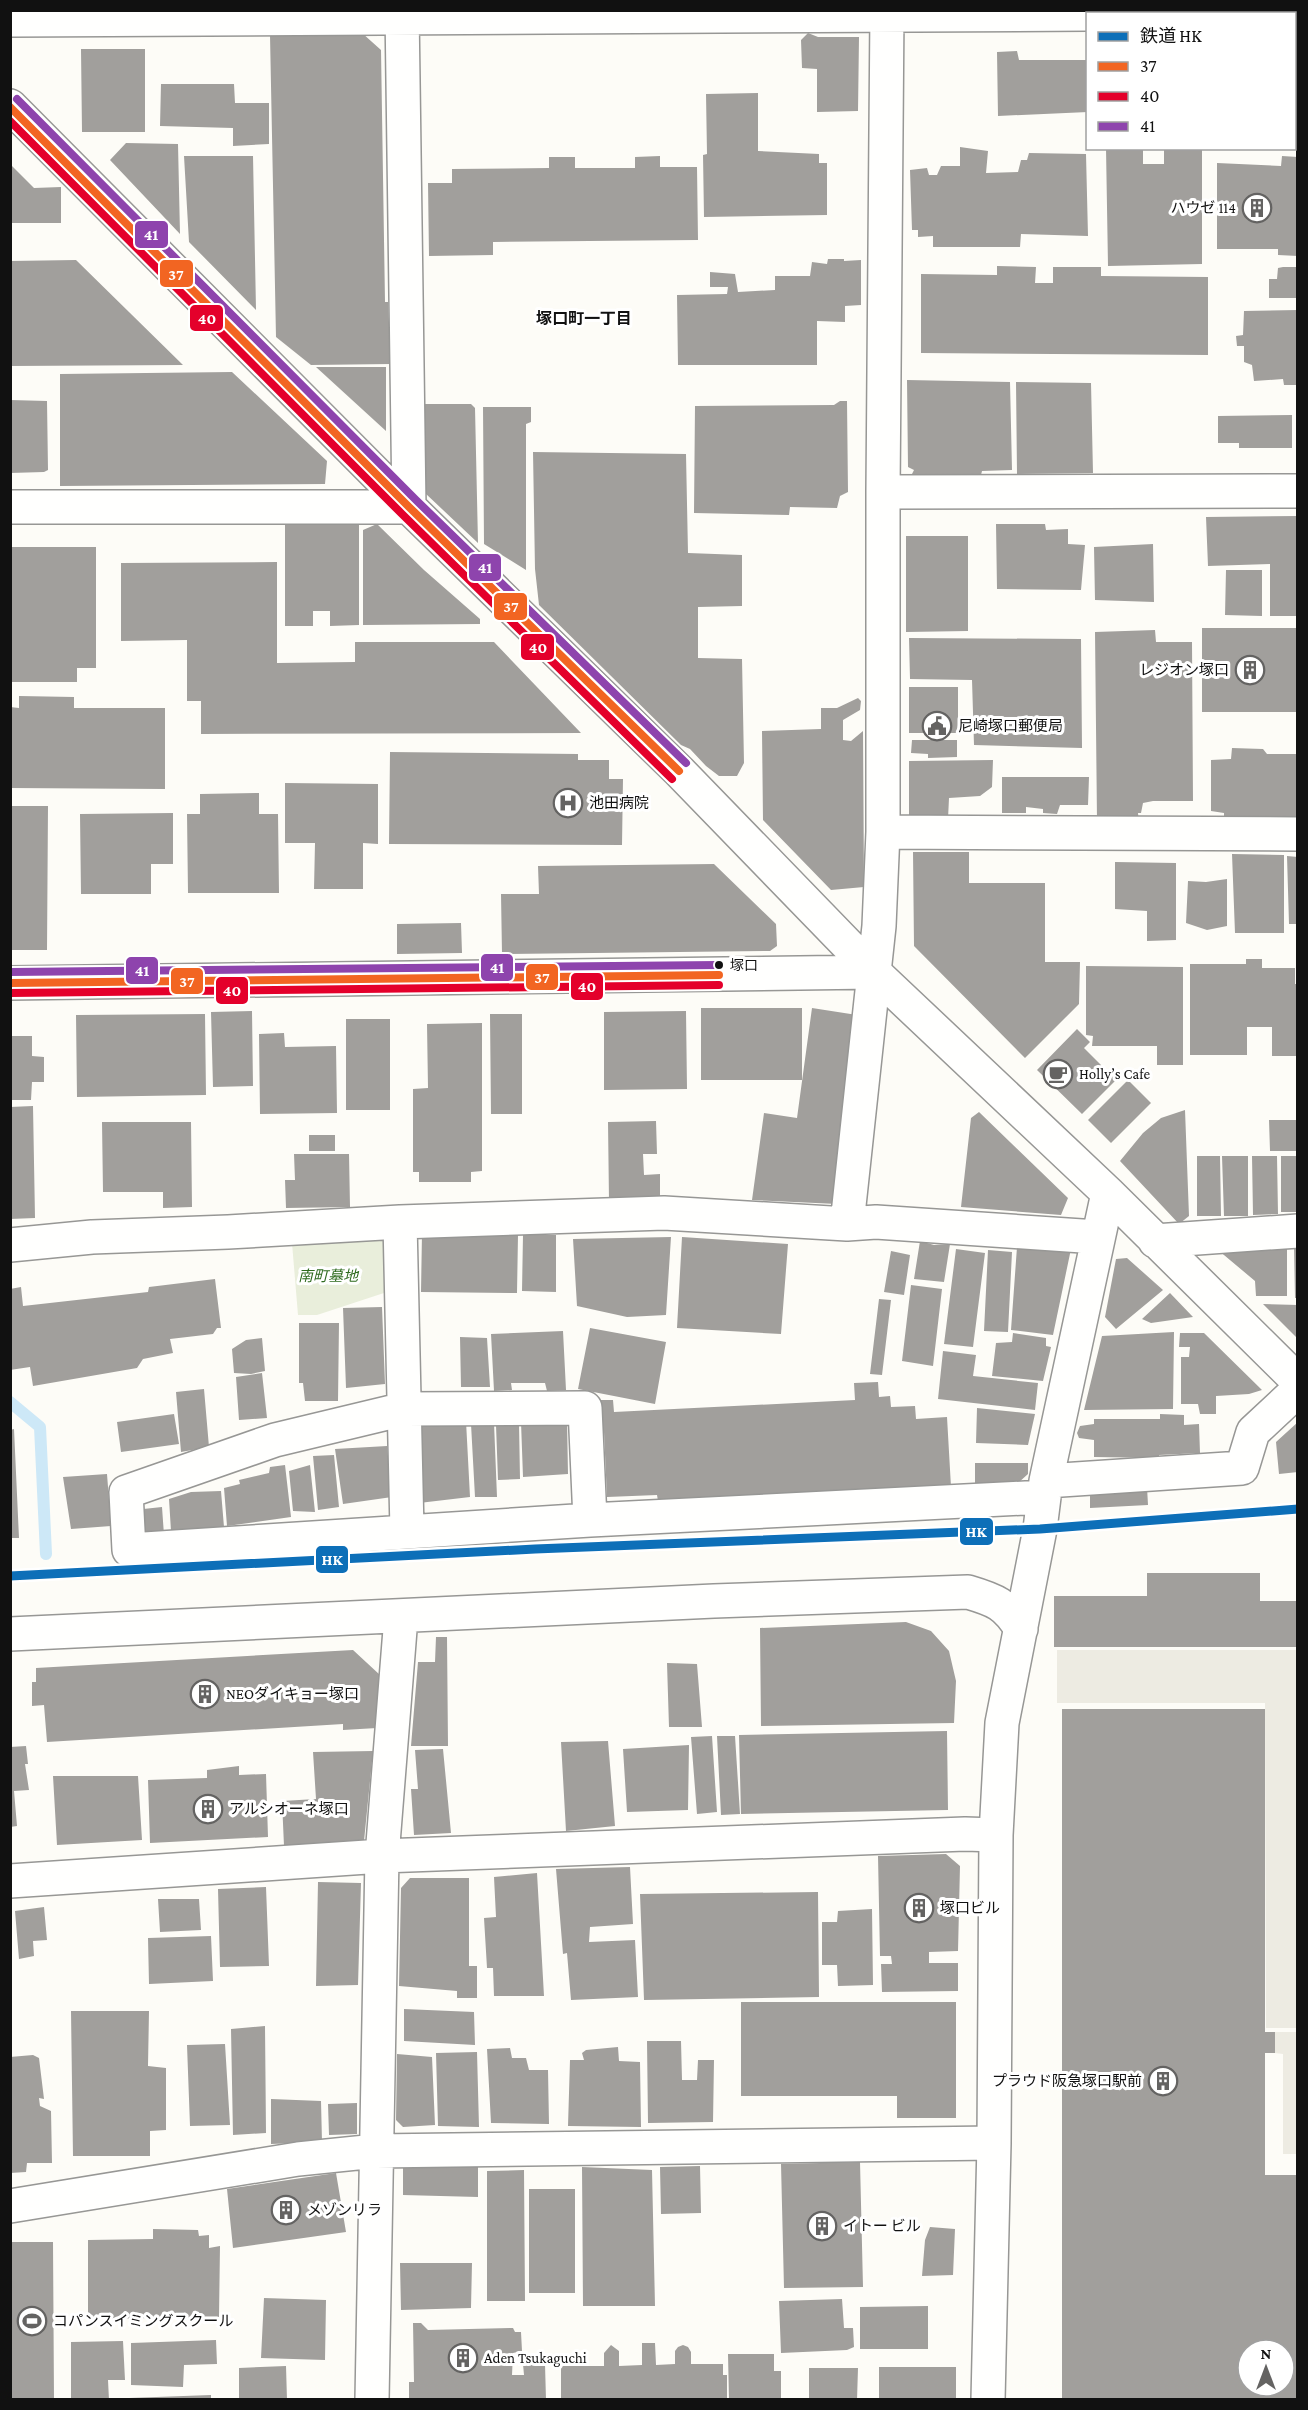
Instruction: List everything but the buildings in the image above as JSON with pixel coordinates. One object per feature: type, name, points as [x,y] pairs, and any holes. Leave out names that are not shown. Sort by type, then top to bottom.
[{"type":"street","points":[[847,1224],[879,926],[883,832],[887,13]]},
{"type":"street","points":[[10,20],[402,14],[1086,14]]},
{"type":"street","points":[[402,14],[409,507]]},
{"type":"street","points":[[10,106],[409,507],[679,771],[874,972],[1108,1193],[1298,1381]]},
{"type":"street","points":[[883,492],[1298,490]]},
{"type":"street","points":[[10,507],[409,507]]},
{"type":"street","points":[[883,832],[1298,834]]},
{"type":"street","points":[[10,983],[874,972]]},
{"type":"street","points":[[988,2400],[994,2143],[996,1835],[1002,1723],[1040,1528],[1045,1489],[1108,1193]]},
{"type":"street","points":[[10,1245],[92,1237],[228,1233],[400,1222],[664,1214],[847,1224],[887,1223],[1097,1237]]},
{"type":"street","points":[[400,1222],[407,1531]]},
{"type":"street","points":[[1155,1241],[1298,1231]]},
{"type":"street","points":[[590,1520],[585,1408],[404,1409],[275,1440],[126,1492],[129,1550],[590,1520],[1045,1489],[1242,1468],[1253,1432],[1298,1390]]},
{"type":"street","points":[[10,1634],[702,1601],[968,1592],[990,1598],[1004,1606],[1021,1629]]},
{"type":"street","points":[[372,2400],[382,1857],[401,1617]]},
{"type":"street","points":[[10,1881],[382,1857],[965,1834],[996,1835]]},
{"type":"street","points":[[10,2206],[298,2159],[376,2151],[994,2143]]},
{"type":"green space","name":"南町墓地","points":[[386,1237],[387,1292],[317,1315],[298,1315],[292,1243]]},
{"type":"shaded area","points":[[1057,1650],[1297,1650],[1297,2028],[1266,2028],[1265,1703],[1057,1703]]},
{"type":"shaded area","points":[[1275,2032],[1297,2032],[1297,2154],[1283,2154],[1283,2054],[1275,2053]]},
{"type":"waterway","points":[[10,1402],[40,1427],[46,1554]]},
{"type":"rail line","name":"HK","points":[[10,1576],[535,1549],[1040,1529],[1298,1509]]},
{"type":"transit line","name":"41","points":[[17,99],[416,500],[686,763]]},
{"type":"transit line","name":"37","points":[[10,107],[409,507],[679,771]]},
{"type":"transit line","name":"40","points":[[10,121],[402,514],[672,779]]},
{"type":"transit line","name":"41","points":[[10,972],[719,965]]},
{"type":"transit line","name":"37","points":[[10,983],[719,975]]},
{"type":"transit line","name":"40","points":[[10,993],[719,985]]},
{"type":"place","name":"ハウゼ 114","points":[[1257,208]]},
{"type":"place","name":"レジオン塚口","points":[[1250,670]]},
{"type":"place","name":"尼崎塚口郵便局","points":[[937,726]]},
{"type":"place","name":"池田病院","points":[[568,803]]},
{"type":"place","name":"塚口","points":[[719,965]]},
{"type":"place","name":"Holly’s Cafe","points":[[1058,1074]]},
{"type":"place","name":"NEOダイキョー塚口","points":[[205,1694]]},
{"type":"place","name":"アルシオーネ塚口","points":[[208,1809]]},
{"type":"place","name":"塚口ビル","points":[[919,1908]]},
{"type":"place","name":"プラウド阪急塚口駅前","points":[[1163,2081]]},
{"type":"place","name":"メゾンリラ","points":[[286,2210]]},
{"type":"place","name":"イトー ビル","points":[[822,2226]]},
{"type":"place","name":"コパンスイミングスクール","points":[[32,2321]]},
{"type":"place","name":"Aden Tsukaguchi","points":[[463,2358]]},
{"type":"district","name":"塚口町一丁目","points":[[584,318]]}]
